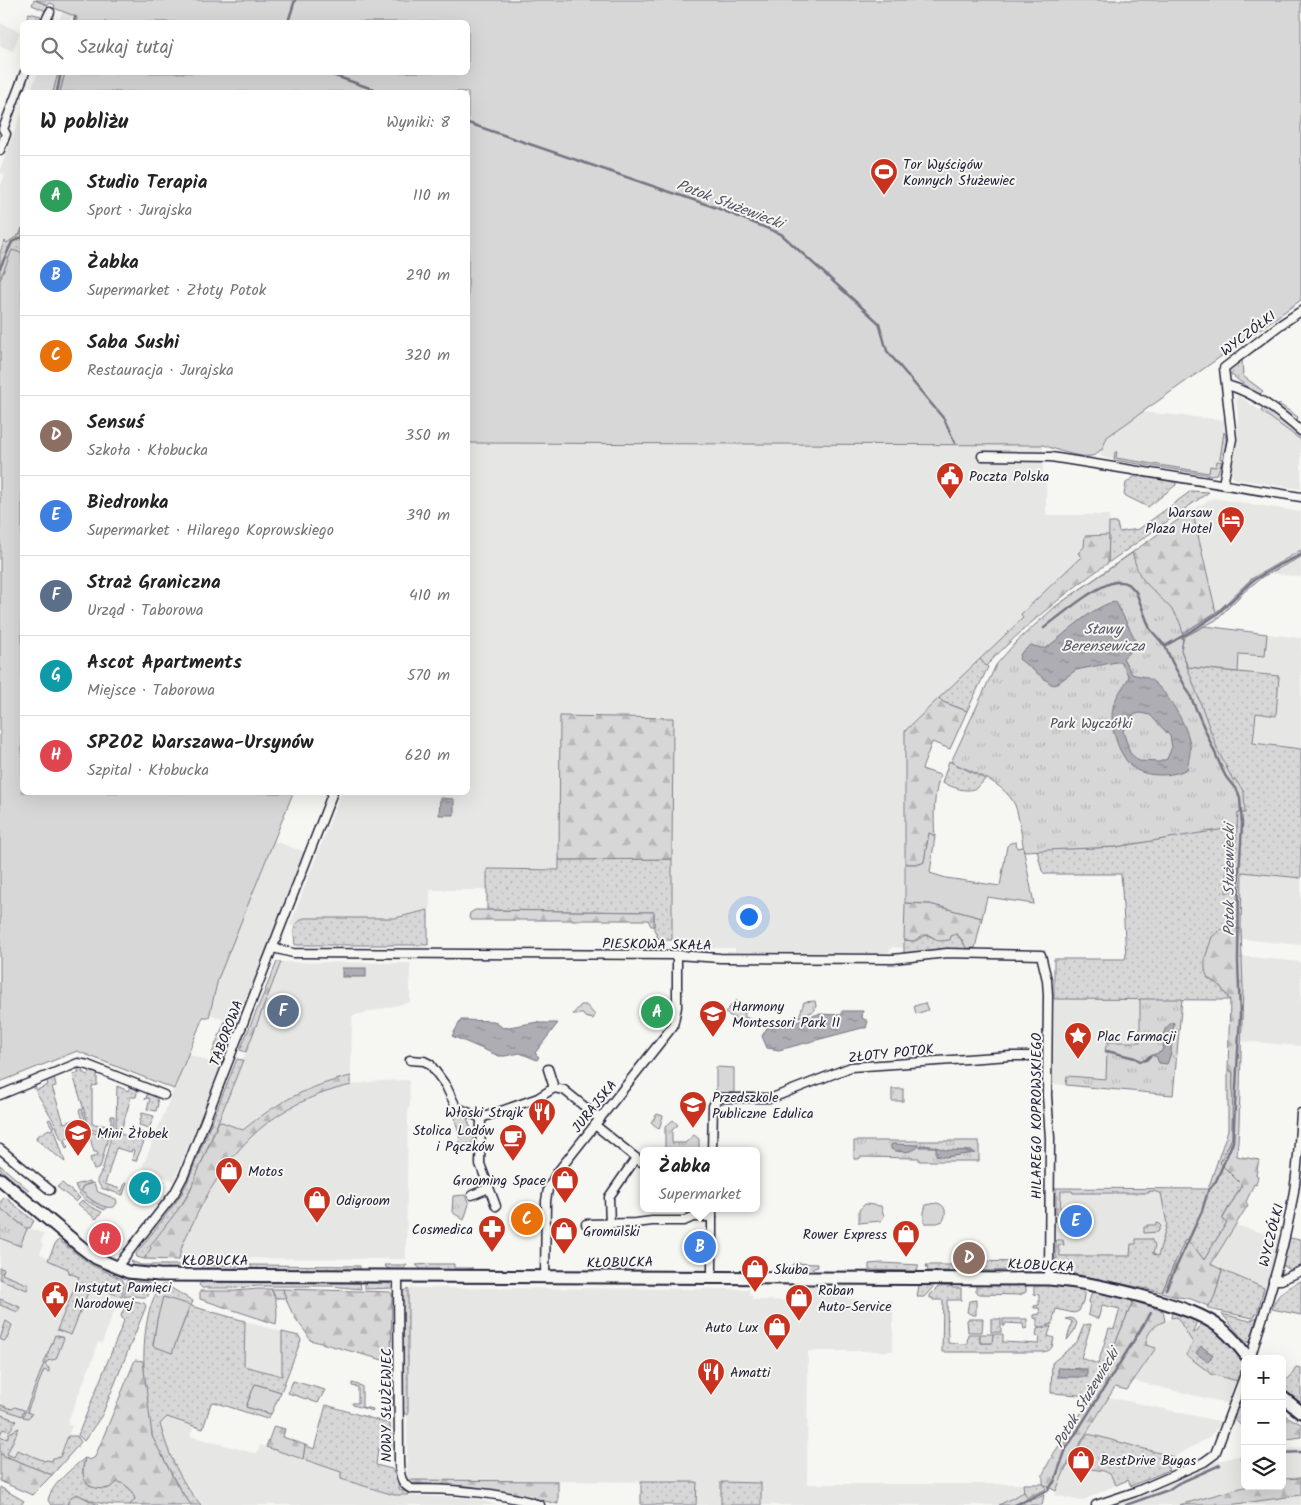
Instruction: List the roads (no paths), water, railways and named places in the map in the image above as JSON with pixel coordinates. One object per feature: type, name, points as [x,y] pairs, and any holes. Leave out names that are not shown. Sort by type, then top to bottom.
[{"type":"street","points":[[46,20],[50,12]]},
{"type":"street","points":[[0,150],[6,134],[1,129],[24,75]]},
{"type":"street","name":"WYCZÓŁKI","points":[[1227,384],[1224,368],[1226,365],[1301,310]]},
{"type":"street","points":[[1223,484],[1232,439],[1227,384],[1248,393],[1301,431]]},
{"type":"street","points":[[982,456],[1051,457],[1301,497]]},
{"type":"street","name":"TABOROWA","points":[[116,1268],[174,1194],[184,1174],[332,795]]},
{"type":"street","name":"PIESKOWA SKAŁA","points":[[273,948],[293,953],[677,955],[720,958],[893,959],[947,953],[1041,955]]},
{"type":"street","name":"JURAJSKA","points":[[545,1278],[545,1212],[548,1189],[556,1174],[674,1026],[677,1007],[677,955]]},
{"type":"street","name":"HILAREGO KOPROWSKIEGO","points":[[1041,955],[1047,980],[1048,995],[1049,1279]]},
{"type":"street","name":"ZŁOTY POTOK","points":[[712,1147],[713,1106],[720,1098],[772,1098],[851,1067],[1010,1056],[1036,1056]]},
{"type":"street","points":[[410,1060],[424,1061],[430,1064],[446,1086],[456,1107],[481,1118],[538,1098],[554,1088],[564,1090],[640,1161]]},
{"type":"street","points":[[0,1095],[78,1063],[88,1065],[164,1095]]},
{"type":"street","points":[[548,1069],[554,1088]]},
{"type":"street","name":"WYCZÓŁKI","points":[[1251,1355],[1260,1330],[1293,1199],[1301,1114]]},
{"type":"street","points":[[481,1118],[479,1159],[496,1206]]},
{"type":"street","points":[[0,1148],[50,1190]]},
{"type":"street","points":[[610,1224],[609,1196],[636,1158]]},
{"type":"street","name":"KŁOBUCKA","points":[[0,1178],[96,1258],[116,1268],[136,1274],[545,1278],[1049,1279],[1090,1283],[1185,1309],[1219,1326],[1247,1355]]},
{"type":"street","points":[[472,1195],[489,1188]]},
{"type":"street","points":[[712,1212],[712,1277]]},
{"type":"street","points":[[586,1224],[684,1221],[694,1217],[712,1217]]},
{"type":"street","points":[[1273,1280],[1281,1280],[1301,1271]]},
{"type":"street","name":"NOWY SŁUŻEWIEC","points":[[398,1276],[399,1464],[400,1474],[405,1484],[412,1489],[471,1491],[540,1505]]},
{"type":"street","points":[[1096,1505],[1135,1492],[1204,1462],[1215,1454],[1241,1385]]},
{"type":"street","points":[[1286,1400],[1301,1412]]},
{"type":"water","name":"Stawy Berensewicza","points":[[1116,602],[1135,639],[1134,648],[1123,658],[1132,674],[1149,679],[1157,685],[1170,700],[1186,729],[1189,738],[1190,755],[1187,769],[1181,772],[1167,775],[1143,773],[1131,766],[1122,754],[1112,722],[1116,699],[1129,677],[1121,662],[1076,670],[1055,685],[1051,684],[1019,659],[1021,653],[1031,645],[1046,648],[1080,621],[1108,604]],"holes":[[[1140,713],[1150,715],[1170,736],[1172,747],[1167,759],[1159,762],[1139,761],[1130,753],[1123,731],[1133,715]]]},
{"type":"water","points":[[440,798],[454,799],[454,815],[439,815]]},
{"type":"water","points":[[342,968],[366,968],[366,977],[342,977]]},
{"type":"water","points":[[842,1011],[863,1011],[862,1018],[868,1021],[866,1028],[779,1050],[767,1048],[762,1036],[770,1023],[789,1025],[818,1014],[842,1015]]},
{"type":"water","points":[[461,1020],[494,1021],[503,1028],[538,1022],[558,1023],[535,1053],[539,1057],[537,1060],[520,1053],[499,1056],[452,1036]]},
{"type":"water","points":[[1173,1022],[1171,1053],[1167,1064],[1159,1063],[1156,1056],[1149,1056],[1161,1052],[1165,1029]]},
{"type":"water","points":[[893,1144],[918,1145],[918,1147],[901,1152],[891,1149]]},
{"type":"water","points":[[920,1145],[932,1146],[936,1147],[920,1147]]},
{"type":"water","points":[[936,1147],[946,1150],[973,1151],[975,1153],[945,1157],[936,1155]]},
{"type":"water","points":[[1201,1346],[1213,1355],[1208,1362],[1196,1353]]},
{"type":"water","points":[[1058,1368],[1087,1369],[1087,1377],[1058,1377]]},
{"type":"waterway","name":"Potok Służewiecki","points":[[289,20],[295,0]]},
{"type":"waterway","points":[[57,90],[60,75]]},
{"type":"waterway","name":"Potok Służewiecki","points":[[333,75],[375,90]]},
{"type":"waterway","name":"Potok Służewiecki","points":[[470,124],[717,208],[781,234],[879,323],[887,351],[944,419],[955,443]]},
{"type":"waterway","points":[[0,268],[12,242],[20,238]]},
{"type":"waterway","points":[[1165,646],[1217,614],[1252,581],[1277,566],[1301,555]]},
{"type":"waterway","name":"Potok Służewiecki","points":[[1044,628],[1079,601],[1108,584],[1122,582],[1132,587],[1136,592],[1150,629],[1165,646],[1189,693],[1222,769],[1240,798],[1242,825],[1239,875],[1238,961],[1240,1015],[1233,1142],[1216,1181],[1208,1191],[1202,1211],[1166,1289]]},
{"type":"waterway","points":[[1107,1051],[1140,1061],[1146,1060],[1150,1056]]},
{"type":"waterway","name":"Potok Służewiecki","points":[[1015,1505],[1047,1491],[1054,1482],[1066,1449],[1151,1313]]},
{"type":"waterway","points":[[1286,1453],[1301,1452]]},
{"type":"waterway","points":[[1126,1505],[1168,1490],[1177,1484],[1220,1465]]},
{"type":"place","name":"Tor Wyścigów Konnych Służewiec","points":[[884,196]]},
{"type":"place","name":"Poczta Polska","points":[[950,500]]},
{"type":"place","name":"Warsaw Plaza Hotel","points":[[1231,544]]},
{"type":"place","name":"Straż Graniczna","points":[[283,1011]]},
{"type":"place","name":"Studio Terapia","points":[[657,1012]]},
{"type":"place","name":"Harmony Montessori Park II","points":[[713,1038]]},
{"type":"place","name":"Plac Farmacji","points":[[1078,1060]]},
{"type":"place","name":"Przedszkole Publiczne Edulica","points":[[693,1129]]},
{"type":"place","name":"Włoski Strajk","points":[[542,1136]]},
{"type":"place","name":"Mini Żłobek","points":[[78,1157]]},
{"type":"place","name":"Stolica Lodów i Pączków","points":[[513,1162]]},
{"type":"place","name":"Ascot Apartments","points":[[145,1188]]},
{"type":"place","name":"Motos","points":[[229,1195]]},
{"type":"place","name":"Grooming Space","points":[[565,1204]]},
{"type":"place","name":"Saba Sushi","points":[[527,1219]]},
{"type":"place","name":"Biedronka","points":[[1076,1221]]},
{"type":"place","name":"Odigroom","points":[[317,1224]]},
{"type":"place","name":"SPZOZ Warszawa-Ursynów","points":[[105,1239]]},
{"type":"place","name":"Żabka","points":[[700,1247]]},
{"type":"place","name":"Cosmedica","points":[[492,1253]]},
{"type":"place","name":"Gromulski","points":[[564,1255]]},
{"type":"place","name":"Rower Express","points":[[906,1258]]},
{"type":"place","name":"Sensuś","points":[[969,1258]]},
{"type":"place","name":"Skuba","points":[[755,1293]]},
{"type":"place","name":"Instytut Pamięci Narodowej","points":[[55,1319]]},
{"type":"place","name":"Roban Auto-Service","points":[[799,1322]]},
{"type":"place","name":"Auto Lux","points":[[777,1351]]},
{"type":"place","name":"Amatti","points":[[711,1396]]},
{"type":"place","name":"BestDrive Bugas","points":[[1081,1484]]},
{"type":"park label","name":"Park Wyczółki","points":[[1091,723]]}]
